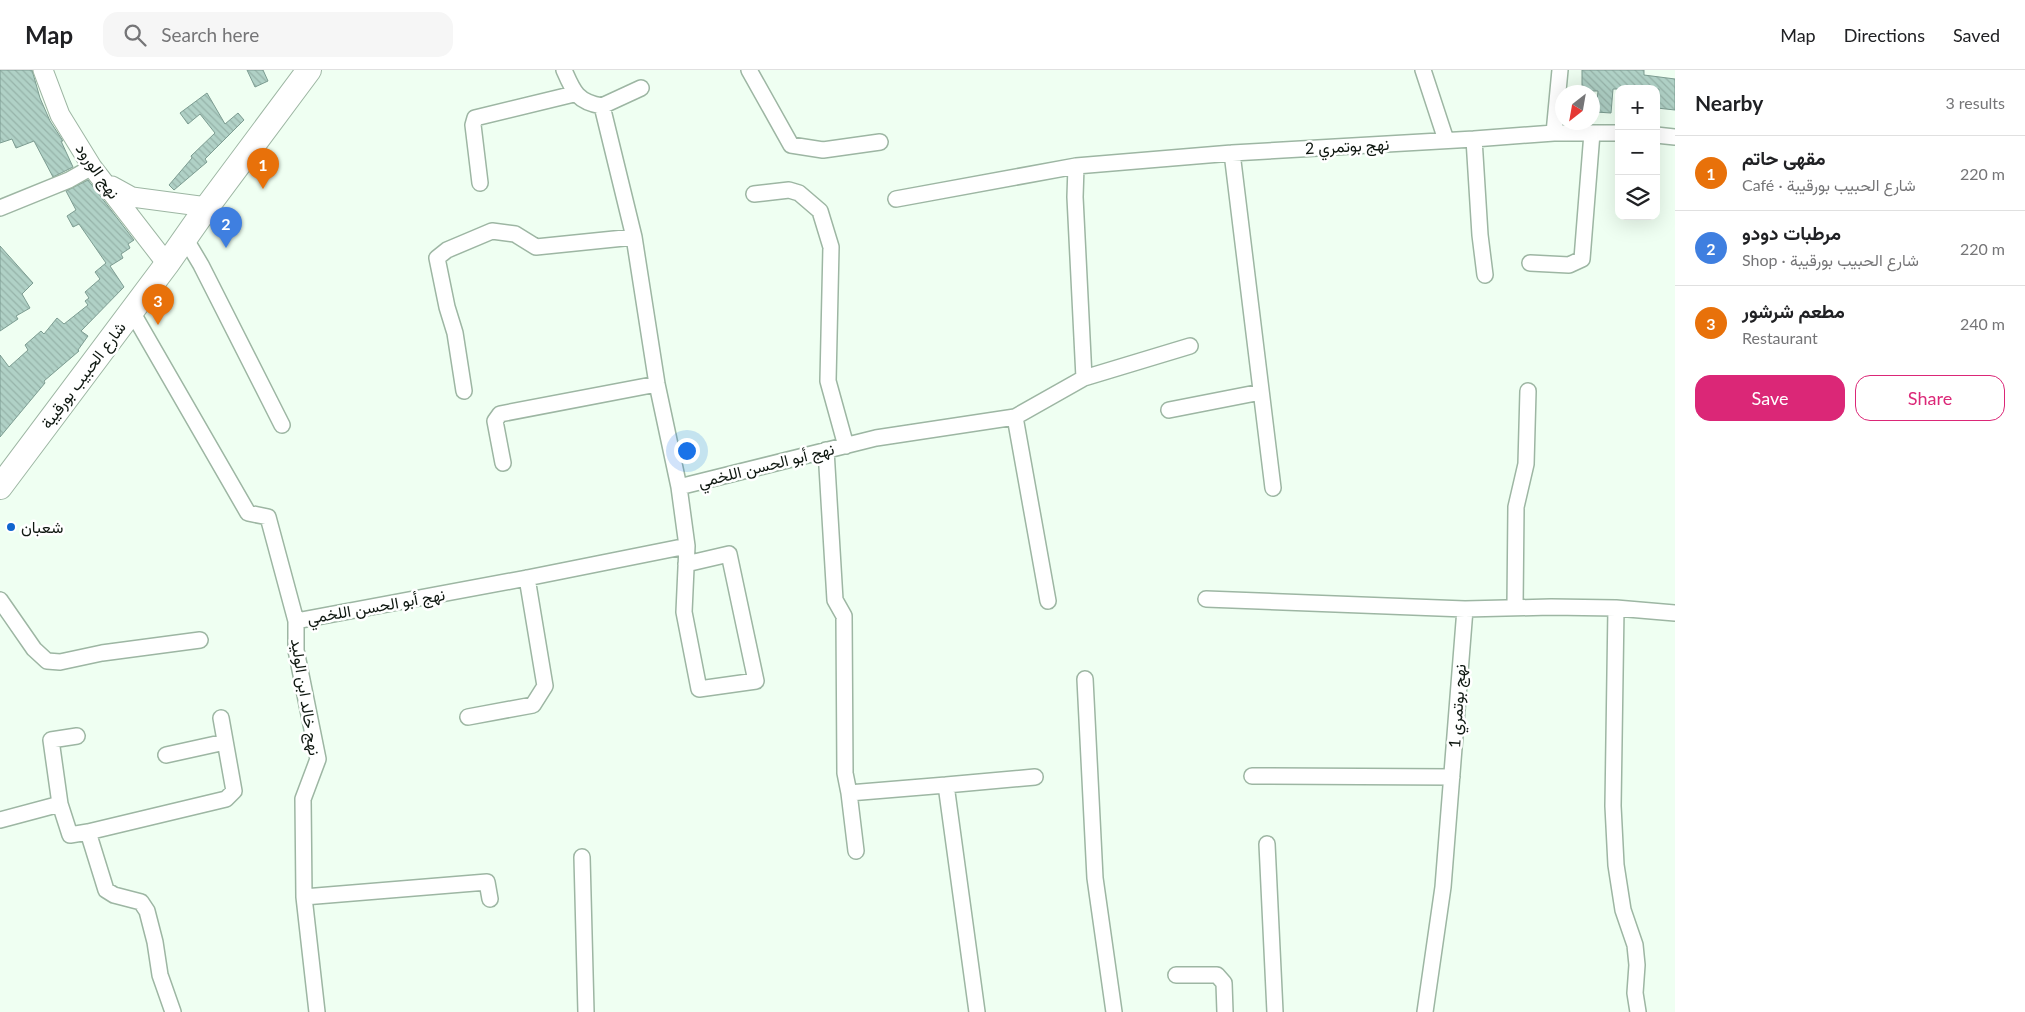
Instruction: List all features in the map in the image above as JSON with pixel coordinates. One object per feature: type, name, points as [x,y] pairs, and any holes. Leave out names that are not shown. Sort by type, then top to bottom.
[{"type":"main road","name":"شارع الحبيب بورقيبة","points":[[0,487],[309,70]]},
{"type":"street","name":"نهج الورود","points":[[43,70],[60,115],[97,173],[167,264]]},
{"type":"street","points":[[564,70],[574,94],[591,104],[602,106],[640,88]]},
{"type":"street","points":[[749,70],[791,144],[823,150],[880,142]]},
{"type":"street","points":[[1423,70],[1446,140]]},
{"type":"street","points":[[1554,132],[1560,70]]},
{"type":"street","points":[[480,183],[473,125],[475,118],[574,94]]},
{"type":"street","points":[[602,106],[634,237],[657,384],[679,487]]},
{"type":"street","name":"نهج بوتمري 2","points":[[896,198],[1076,166],[1232,153],[1474,139],[1554,132],[1615,133]]},
{"type":"street","points":[[1530,263],[1569,265],[1582,260],[1592,133]]},
{"type":"street","points":[[1660,135],[1675,137]]},
{"type":"street","points":[[1474,139],[1480,235],[1485,275]]},
{"type":"street","points":[[1232,153],[1273,488]]},
{"type":"street","points":[[1076,166],[1075,197],[1084,378]]},
{"type":"street","points":[[0,208],[69,180],[97,173],[132,197],[207,207]]},
{"type":"street","points":[[754,194],[788,190],[799,193],[820,211],[831,247],[828,381],[846,446]]},
{"type":"street","points":[[464,391],[455,333],[447,307],[437,258],[447,250],[492,231],[515,234],[536,247],[634,237]]},
{"type":"street","points":[[185,238],[201,265],[282,424]]},
{"type":"street","name":"نهج خالد ابن الوليد","points":[[131,310],[248,513],[268,518],[296,621],[296,650],[318,759],[303,799],[304,897],[317,1012]]},
{"type":"street","name":"نهج أبو الحسن اللخمي","points":[[296,621],[687,546],[679,487],[876,438],[1015,417],[1084,378],[1190,346]]},
{"type":"street","points":[[503,463],[495,421],[500,414],[657,384]]},
{"type":"street","points":[[1514,607],[1516,507],[1526,464],[1528,391]]},
{"type":"street","points":[[1169,410],[1261,392]]},
{"type":"street","points":[[1015,417],[1048,601]]},
{"type":"street","points":[[826,450],[835,600],[844,616],[845,773],[856,851]]},
{"type":"street","points":[[686,564],[729,554],[756,681],[699,689],[684,612],[686,564],[687,546]]},
{"type":"street","points":[[468,717],[533,706],[545,686],[526,578]]},
{"type":"street","points":[[1206,599],[1465,609],[1514,607],[1616,608],[1675,613]]},
{"type":"street","points":[[0,600],[34,649],[47,661],[60,662],[102,653],[200,640]]},
{"type":"street","points":[[1616,608],[1614,806],[1616,865],[1623,910],[1635,945],[1637,965],[1635,993],[1638,1012]]},
{"type":"street","name":"نهج بوتمري 1","points":[[1424,1012],[1443,887],[1465,609]]},
{"type":"street","points":[[1085,679],[1095,878],[1114,1012]]},
{"type":"street","points":[[77,736],[52,740],[60,804],[70,835],[226,798],[234,791],[221,718]]},
{"type":"street","points":[[166,755],[225,742]]},
{"type":"street","points":[[1252,776],[1452,777]]},
{"type":"street","points":[[849,793],[1035,777]]},
{"type":"street","points":[[946,785],[977,1012]]},
{"type":"street","points":[[0,820],[60,804]]},
{"type":"street","points":[[88,832],[106,890],[114,895],[141,902],[146,911],[155,942],[160,975],[173,1012]]},
{"type":"street","points":[[1267,844],[1275,1012]]},
{"type":"street","points":[[582,857],[586,1012]]},
{"type":"street","points":[[304,897],[487,882],[490,899]]},
{"type":"street","points":[[1176,975],[1217,975],[1224,983],[1225,1012]]},
{"type":"building","points":[[0,70],[32,70],[40,98],[50,121],[63,141],[61,141],[73,167],[53,177],[34,141],[16,148],[12,139],[0,143]]},
{"type":"building","points":[[247,70],[263,70],[268,81],[255,87]]},
{"type":"building","points":[[1582,70],[1644,70],[1644,75],[1675,79],[1675,110],[1660,108],[1660,85],[1615,85],[1611,113],[1600,112],[1600,85],[1582,85]]},
{"type":"building","points":[[207,93],[225,124],[238,113],[244,120],[205,159],[207,162],[174,190],[169,185],[192,158],[191,156],[215,133],[200,114],[188,124],[180,113]]},
{"type":"building","points":[[88,180],[134,240],[128,244],[130,248],[121,254],[123,258],[110,266],[124,287],[81,331],[88,336],[79,351],[44,381],[45,383],[0,437],[0,355],[9,367],[28,350],[25,345],[41,331],[44,334],[57,318],[64,324],[88,305],[85,301],[89,298],[85,292],[100,279],[95,272],[106,263],[79,224],[73,227],[67,216],[76,210],[66,191]]},
{"type":"building","points":[[0,246],[33,283],[22,294],[30,308],[16,316],[18,319],[0,331]]},
{"type":"place","name":"مقهى حاتم","points":[[263,189]]},
{"type":"place","name":"مرطبات دودو","points":[[226,248]]},
{"type":"place","name":"مطعم شرشور","points":[[158,325]]},
{"type":"place","name":"شعبان","points":[[11,527]]}]
